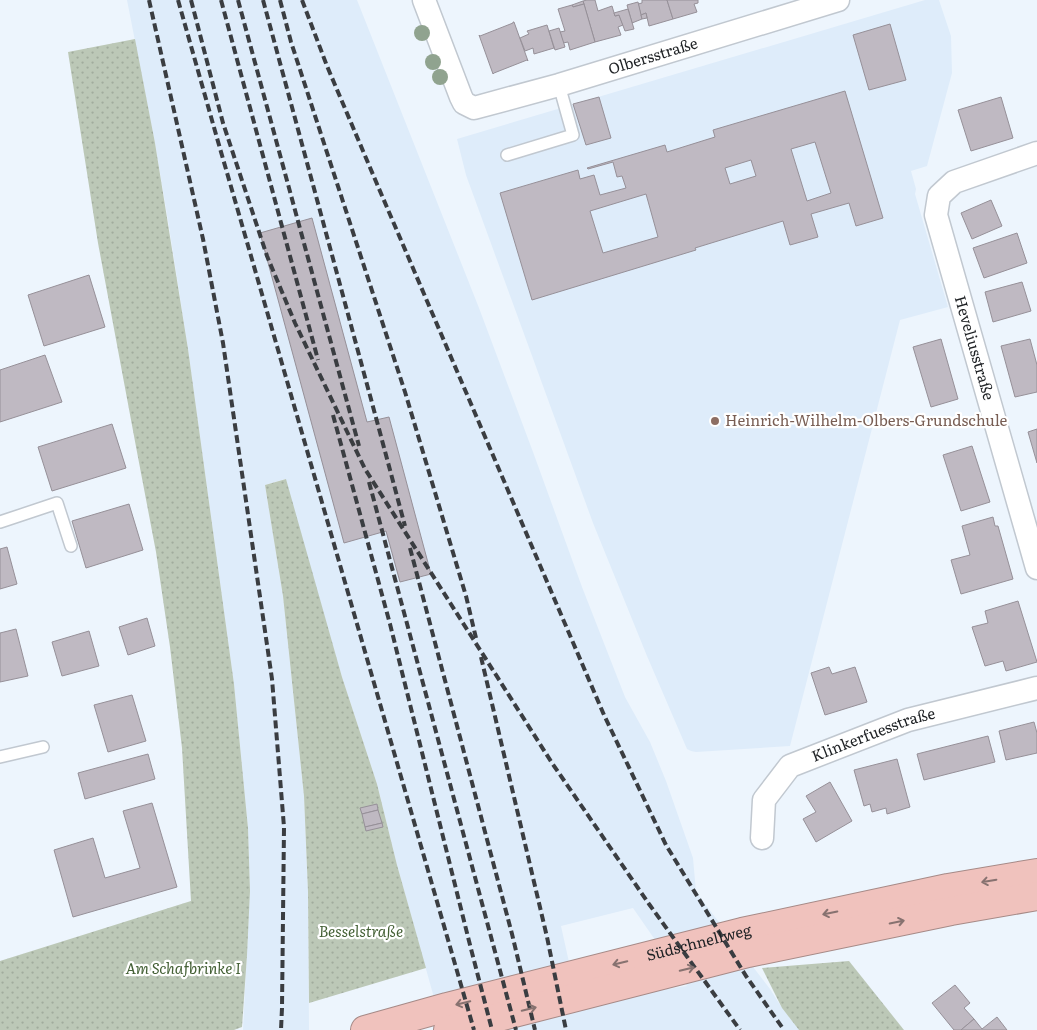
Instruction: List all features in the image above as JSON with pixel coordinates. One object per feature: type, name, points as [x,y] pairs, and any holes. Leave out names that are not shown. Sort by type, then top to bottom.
[{"type":"highway","name":"Südschnellweg","points":[[365,1030],[447,1007],[742,932],[948,888],[1037,873]]},
{"type":"highway","name":"Südschnellweg","points":[[448,1030],[748,953],[951,911],[1037,896]]},
{"type":"street","name":"Olbersstraße","points":[[424,0],[461,97],[464,103],[474,108],[559,85],[838,0]]},
{"type":"street","name":"Heveliusstraße","points":[[1037,153],[954,182],[939,196],[936,215],[1037,568]]},
{"type":"street","name":"Klinkerfuesstraße","points":[[762,838],[764,800],[790,766],[908,720],[1037,688]]},
{"type":"lane","points":[[507,154],[573,135],[559,85]]},
{"type":"lane","points":[[0,522],[57,503],[71,546]]},
{"type":"lane","points":[[0,757],[43,747]]},
{"type":"shaded area","points":[[127,0],[357,0],[479,308],[582,587],[625,697],[650,742],[666,781],[693,858],[696,892],[799,1030],[443,1030],[397,865],[377,784],[342,677],[285,479],[265,485],[283,596],[304,796],[308,892],[309,1030],[243,1030],[250,891],[248,828],[234,684],[188,349],[155,143]],"holes":[[[633,908],[687,986],[578,1003],[561,926]]]},
{"type":"shaded area","name":"Heinrich-Wilhelm-Olbers-Grundschule","points":[[925,0],[939,0],[951,36],[952,73],[927,166],[911,171],[916,189],[915,194],[948,307],[900,320],[790,746],[691,751],[687,749],[647,656],[593,523],[466,175],[457,139]]},
{"type":"green space","name":"Am Schafbrinke I","points":[[135,39],[155,143],[188,349],[234,684],[248,828],[250,891],[242,1027],[234,1030],[0,1030],[0,961],[191,901],[182,748],[170,647],[156,552],[98,243],[68,52]]},
{"type":"green space","name":"Besselstraße","points":[[286,479],[342,677],[377,784],[397,865],[426,968],[309,1003],[308,892],[304,796],[283,596],[265,485]]},
{"type":"green space","points":[[849,961],[904,1030],[799,1030],[782,1008],[762,968]]},
{"type":"building","points":[[595,0],[598,11],[612,6],[615,16],[619,15],[623,25],[618,27],[621,35],[595,42],[583,1]]},
{"type":"building","points":[[642,0],[667,0],[673,19],[649,26],[646,13],[641,15],[638,4],[642,3]]},
{"type":"building","points":[[667,0],[698,0],[698,3],[694,4],[697,12],[673,19]]},
{"type":"building","points":[[583,1],[584,4],[573,7],[572,5]]},
{"type":"building","points":[[638,2],[642,19],[632,23],[627,5]]},
{"type":"building","points":[[584,4],[595,42],[570,50],[568,42],[563,43],[560,32],[565,31],[558,9]]},
{"type":"building","points":[[628,9],[634,29],[625,31],[619,15],[615,16],[614,13]]},
{"type":"building","points":[[646,13],[647,18],[642,19],[641,15]]},
{"type":"building","points":[[513,22],[528,61],[493,74],[479,35]]},
{"type":"building","points":[[890,24],[906,80],[869,90],[853,35]]},
{"type":"building","points":[[547,25],[554,48],[534,54],[533,48],[525,51],[520,38],[529,34],[527,31]]},
{"type":"building","points":[[559,28],[565,47],[555,50],[549,31]]},
{"type":"building","points":[[845,91],[883,218],[856,226],[849,203],[811,214],[818,237],[790,245],[783,221],[695,248],[696,250],[532,300],[500,193],[578,170],[580,179],[594,175],[600,195],[626,188],[622,176],[617,177],[613,162],[587,168],[665,145],[667,152],[715,137],[713,130]],"holes":[[[815,142],[831,193],[807,201],[791,149]],[[751,160],[756,176],[730,184],[725,168]],[[646,194],[658,237],[603,253],[590,211]]]},
{"type":"building","points":[[599,97],[611,138],[586,145],[573,104]]},
{"type":"building","points":[[1001,97],[1013,138],[971,151],[958,110]]},
{"type":"building","points":[[991,200],[1002,226],[972,239],[961,213]]},
{"type":"building","points":[[312,218],[367,422],[389,417],[431,574],[400,582],[386,531],[344,543],[260,233]]},
{"type":"building","points":[[1017,233],[1027,263],[984,278],[973,248]]},
{"type":"building","points":[[89,275],[105,327],[44,346],[28,295]]},
{"type":"building","points":[[1022,282],[1031,311],[993,322],[985,292]]},
{"type":"building","points":[[941,339],[958,399],[931,407],[913,347]]},
{"type":"building","points":[[1030,339],[1037,365],[1037,392],[1015,397],[1001,346]]},
{"type":"building","points":[[45,355],[62,402],[0,422],[0,370]]},
{"type":"building","points":[[112,424],[126,468],[52,491],[38,447]]},
{"type":"building","points":[[1037,429],[1037,463],[1028,432]]},
{"type":"building","points":[[972,446],[990,502],[961,511],[943,455]]},
{"type":"building","points":[[129,504],[143,550],[86,568],[72,521]]},
{"type":"building","points":[[993,517],[995,526],[998,526],[1013,579],[961,594],[951,560],[970,555],[962,526]]},
{"type":"building","points":[[7,547],[17,584],[0,589],[0,549]]},
{"type":"building","points":[[1018,601],[1037,662],[1006,671],[1003,661],[985,666],[972,627],[988,623],[985,611]]},
{"type":"building","points":[[147,618],[155,646],[128,655],[119,627]]},
{"type":"building","points":[[16,629],[28,676],[0,682],[0,633]]},
{"type":"building","points":[[89,631],[99,666],[62,676],[52,642]]},
{"type":"building","points":[[829,667],[832,674],[855,667],[867,702],[825,715],[811,673]]},
{"type":"building","points":[[132,695],[146,741],[108,752],[94,705]]},
{"type":"building","points":[[1034,722],[1037,733],[1037,753],[1006,760],[999,731]]},
{"type":"building","points":[[988,736],[995,762],[924,780],[917,754]]},
{"type":"building","points":[[148,754],[155,779],[85,799],[78,773]]},
{"type":"building","points":[[897,759],[910,807],[887,814],[886,808],[872,812],[870,804],[864,806],[854,770]]},
{"type":"building","points":[[830,782],[852,821],[816,842],[803,819],[816,812],[806,796]]},
{"type":"building","points":[[152,803],[177,887],[73,917],[54,850],[93,838],[105,878],[140,868],[123,811]]},
{"type":"building","points":[[377,804],[378,810],[362,814],[360,808]]},
{"type":"building","points":[[378,810],[382,823],[365,827],[362,814]]},
{"type":"building","points":[[382,823],[383,827],[366,831],[365,827]]},
{"type":"building","points":[[955,985],[970,1003],[964,1008],[974,1019],[961,1030],[954,1030],[932,1003]]},
{"type":"building","points":[[997,1017],[1007,1030],[961,1030],[974,1019],[982,1029]]},
{"type":"railway","points":[[149,0],[203,239],[223,343],[272,679],[284,827],[281,1030]]},
{"type":"railway","points":[[178,0],[474,1030]]},
{"type":"railway","points":[[191,0],[223,123],[267,256],[295,323],[365,469],[552,763],[649,904],[740,1030]]},
{"type":"railway","points":[[221,0],[318,360]]},
{"type":"railway","points":[[238,0],[359,446]]},
{"type":"railway","points":[[263,0],[405,526]]},
{"type":"railway","points":[[280,0],[291,42],[405,392],[466,596],[476,638]]},
{"type":"railway","points":[[302,0],[327,66],[604,715],[666,845],[746,976],[784,1030]]},
{"type":"railway","points":[[333,415],[390,624],[492,1030]]},
{"type":"railway","points":[[369,482],[516,1030]]},
{"type":"railway","points":[[410,548],[512,934],[535,1030]]},
{"type":"railway","points":[[481,657],[547,937],[566,1030]]},
{"type":"place","name":"Heinrich-Wilhelm-Olbers-Grundschule","points":[[715,421]]}]
